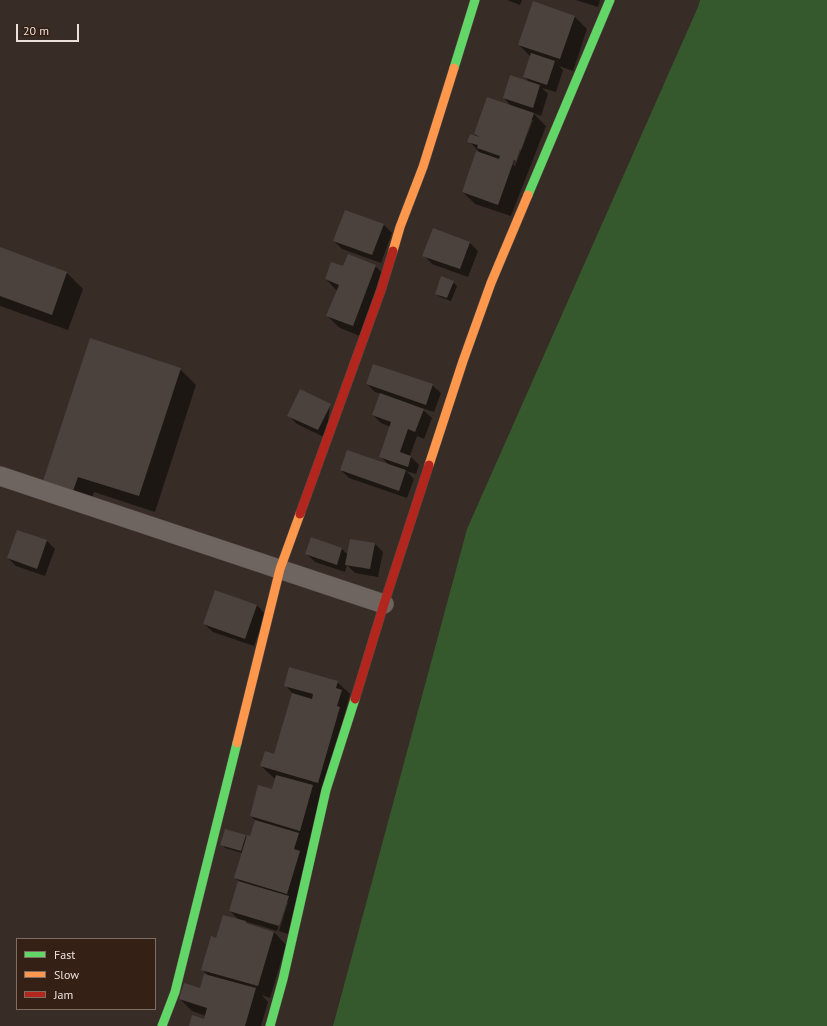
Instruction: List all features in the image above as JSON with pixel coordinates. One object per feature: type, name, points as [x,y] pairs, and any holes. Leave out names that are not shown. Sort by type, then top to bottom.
[{"type":"main road","points":[[162,1026],[175,992],[280,569],[381,290],[400,227],[423,167],[475,0]]},
{"type":"main road","points":[[270,1026],[283,980],[326,790],[384,604],[463,361],[492,283],[610,0]]},
{"type":"street","points":[[0,476],[384,604]]},
{"type":"green space","points":[[700,0],[827,0],[827,1026],[333,1026],[467,529]]},
{"type":"building","points":[[533,1],[575,16],[560,59],[518,45]]},
{"type":"building","points":[[531,53],[555,61],[547,85],[523,77]]},
{"type":"building","points":[[510,75],[540,85],[533,108],[503,98]]},
{"type":"building","points":[[487,97],[534,113],[521,150],[520,149],[516,161],[514,160],[498,205],[462,192],[476,151],[499,159],[500,156],[477,148],[478,145],[467,142],[470,134],[480,137],[474,134]]},
{"type":"building","points":[[345,210],[384,224],[372,255],[333,241]]},
{"type":"building","points":[[433,228],[470,242],[460,269],[422,256]]},
{"type":"building","points":[[0,247],[67,272],[52,315],[0,296]]},
{"type":"building","points":[[348,254],[376,265],[353,326],[326,316],[339,285],[325,279],[331,262],[343,266]]},
{"type":"building","points":[[441,276],[454,281],[447,298],[435,294]]},
{"type":"building","points":[[90,338],[181,368],[139,496],[78,477],[73,491],[43,481]]},
{"type":"building","points":[[373,364],[433,384],[426,405],[366,384]]},
{"type":"building","points":[[300,389],[331,404],[318,430],[287,416]]},
{"type":"building","points":[[380,393],[424,409],[415,432],[408,429],[400,452],[411,456],[408,467],[379,457],[391,422],[372,415]]},
{"type":"building","points":[[347,450],[406,470],[399,491],[340,470]]},
{"type":"building","points":[[17,530],[47,540],[37,569],[7,558]]},
{"type":"building","points":[[311,537],[342,548],[337,565],[305,554]]},
{"type":"building","points":[[350,539],[375,543],[370,569],[345,565]]},
{"type":"building","points":[[215,590],[257,605],[245,639],[203,624]]},
{"type":"building","points":[[289,667],[338,681],[336,688],[342,690],[337,706],[340,707],[318,783],[260,766],[265,751],[274,754],[292,693],[312,699],[313,694],[284,686]]},
{"type":"building","points":[[276,775],[313,785],[300,831],[250,816],[258,785],[272,789]]},
{"type":"building","points":[[255,820],[299,833],[294,849],[300,851],[287,894],[234,878],[247,835],[250,836]]},
{"type":"building","points":[[225,829],[246,835],[241,851],[220,845]]},
{"type":"building","points":[[238,881],[289,896],[279,926],[229,911]]},
{"type":"building","points":[[223,915],[246,921],[246,923],[274,932],[258,986],[201,970],[211,936],[216,938]]},
{"type":"building","points":[[204,974],[256,988],[245,1026],[189,1026],[192,1015],[204,1019],[207,1008],[179,999],[184,983],[200,988]]},
{"type":"traffic: fast","points":[[454,68],[475,0]]},
{"type":"traffic: fast","points":[[528,195],[610,0]]},
{"type":"traffic: fast","points":[[270,1026],[283,979],[326,790],[355,699]]},
{"type":"traffic: fast","points":[[162,1026],[175,992],[237,743]]},
{"type":"traffic: slow","points":[[393,251],[400,227],[423,167],[454,68]]},
{"type":"traffic: slow","points":[[429,465],[463,361],[491,283],[528,195]]},
{"type":"traffic: slow","points":[[237,743],[280,569],[300,514]]},
{"type":"traffic: jam","points":[[300,514],[381,290],[393,251]]},
{"type":"traffic: jam","points":[[355,699],[429,465]]}]
